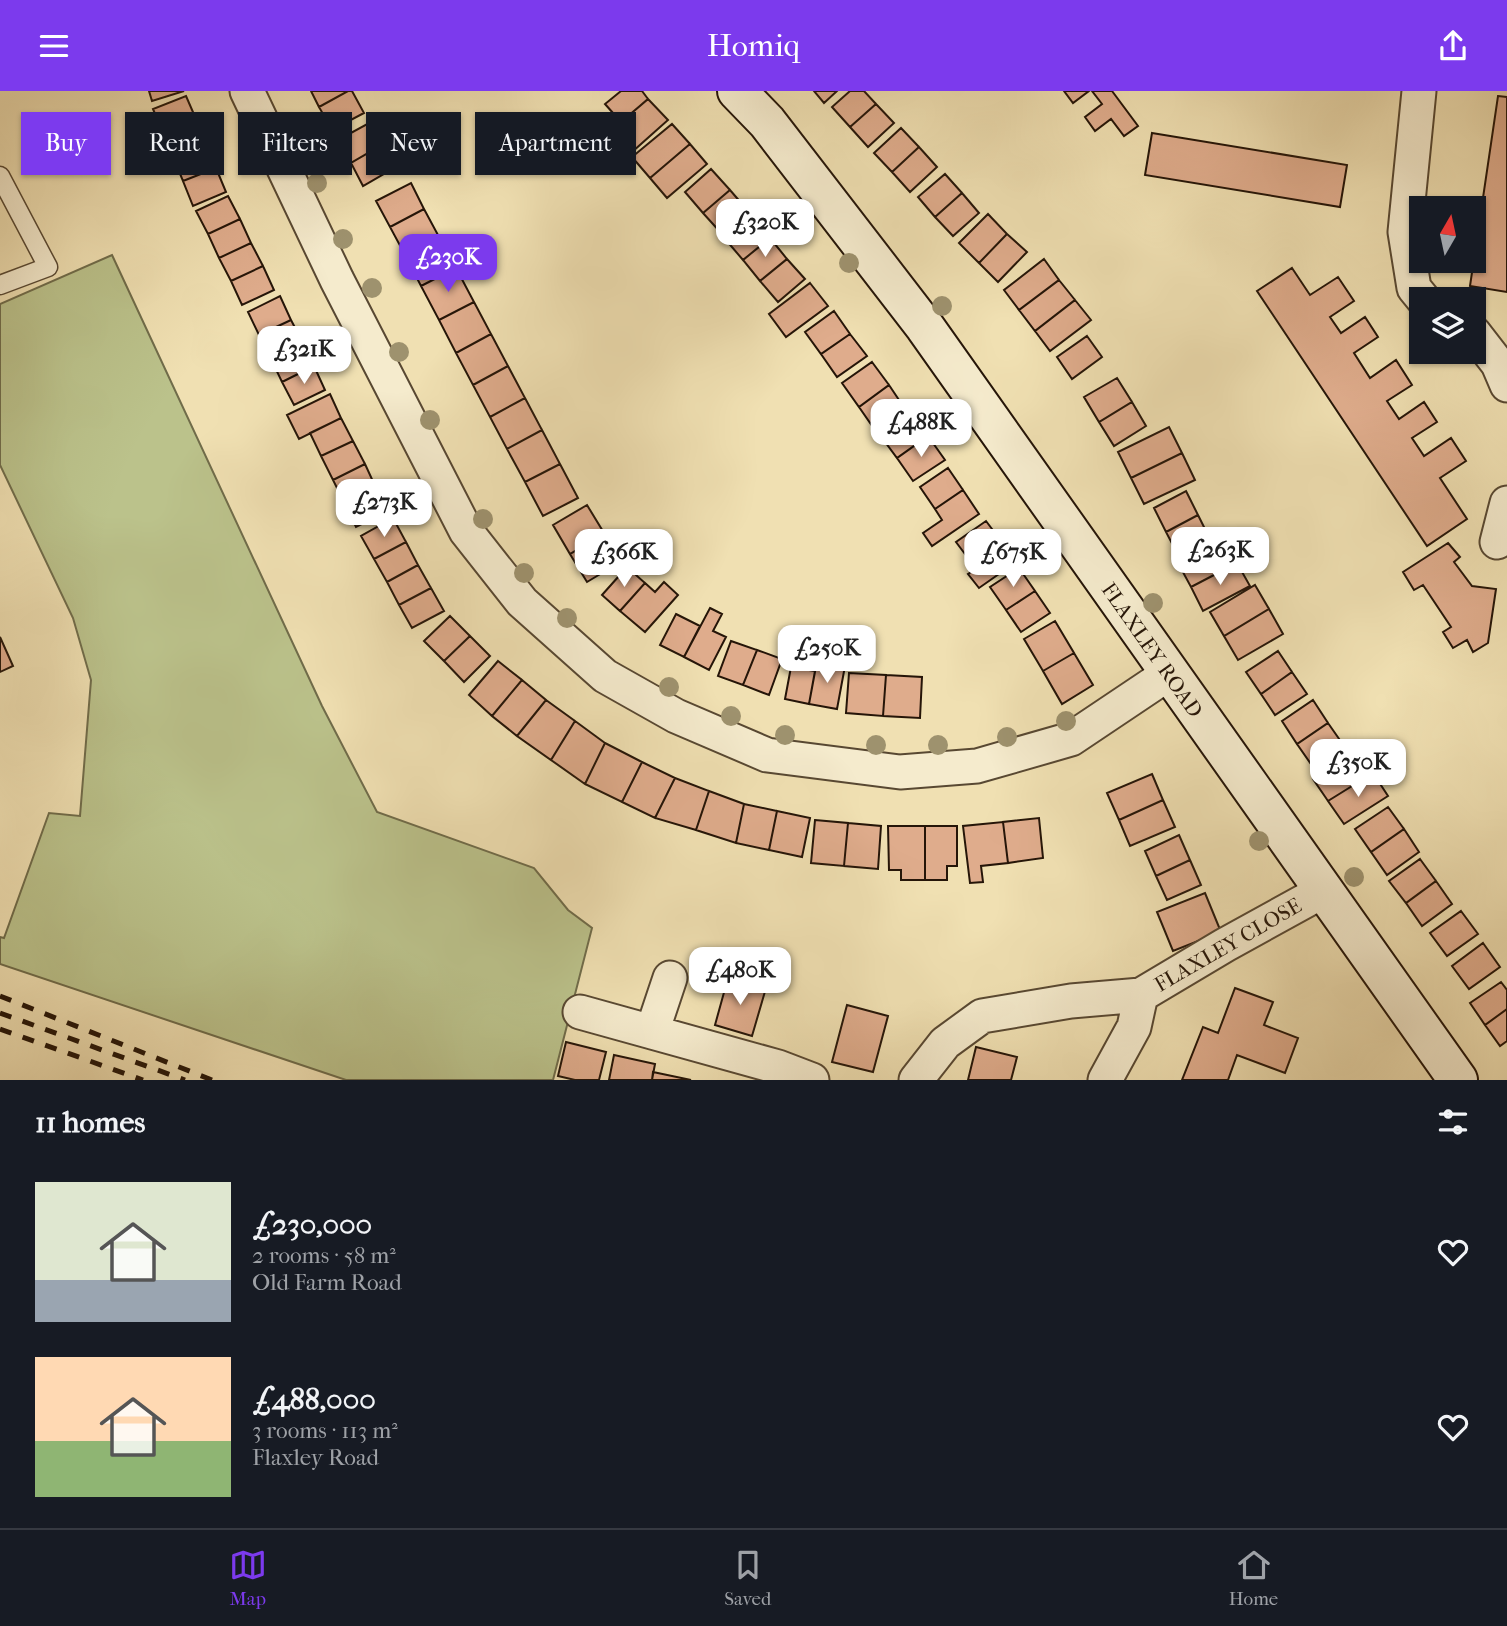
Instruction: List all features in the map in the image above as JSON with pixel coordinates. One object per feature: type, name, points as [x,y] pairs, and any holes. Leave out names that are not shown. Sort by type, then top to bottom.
[{"type":"street","points":[[247,91],[337,280],[466,531],[522,602],[605,676],[676,716],[767,755],[900,772],[977,766],[1071,739],[1168,674]]},
{"type":"street","name":"FLAXLEY ROAD","points":[[737,91],[766,122],[925,327],[1168,674],[1458,1080]]},
{"type":"street","points":[[1414,92],[1405,232],[1414,287]]},
{"type":"street","points":[[1486,349],[1498,365],[1507,385]]},
{"type":"street","points":[[1497,542],[1507,503]]},
{"type":"street","name":"FLAXLEY CLOSE","points":[[1105,1080],[1134,1027],[1141,995],[1225,944],[1323,891]]},
{"type":"street","points":[[652,1032],[670,978]]},
{"type":"street","points":[[916,1080],[944,1043],[982,1016],[1071,1000],[1141,995]]},
{"type":"street","points":[[580,1012],[778,1067],[813,1080]]},
{"type":"lane","points":[[0,176],[48,267],[0,285]]},
{"type":"green space","points":[[112,255],[322,706],[377,812],[534,868],[568,910],[592,928],[553,1080],[346,1080],[0,964],[0,937],[4,938],[49,813],[80,816],[91,680],[73,618],[0,465],[0,304]]},
{"type":"building","points":[[149,91],[184,91],[152,101]]},
{"type":"building","points":[[311,91],[348,91],[319,107]]},
{"type":"building","points":[[352,91],[364,113],[352,119],[352,112],[322,112],[319,107]]},
{"type":"building","points":[[621,91],[642,91],[648,99],[633,112],[612,112],[605,104]]},
{"type":"building","points":[[814,91],[837,91],[824,103]]},
{"type":"building","points":[[850,91],[864,91],[876,104],[850,127],[832,107]]},
{"type":"building","points":[[1064,91],[1089,91],[1073,103]]},
{"type":"building","points":[[1092,91],[1112,91],[1138,126],[1124,136],[1111,119],[1095,131],[1085,117],[1102,104]]},
{"type":"building","points":[[186,96],[193,112],[154,112],[153,109]]},
{"type":"building","points":[[1498,96],[1507,97],[1507,292],[1470,286],[1472,273],[1486,273],[1486,196],[1483,196]]},
{"type":"building","points":[[648,99],[668,120],[636,148],[636,112],[633,112]]},
{"type":"building","points":[[876,104],[894,123],[868,147],[850,127]]},
{"type":"building","points":[[672,124],[690,144],[650,178],[636,162],[636,154]]},
{"type":"building","points":[[366,125],[366,154],[352,162],[352,132]]},
{"type":"building","points":[[901,128],[919,147],[892,172],[874,153]]},
{"type":"building","points":[[1152,133],[1347,165],[1340,207],[1145,175]]},
{"type":"building","points":[[690,144],[707,164],[667,198],[650,178]]},
{"type":"building","points":[[919,147],[937,167],[910,192],[892,172]]},
{"type":"building","points":[[366,154],[366,175],[382,175],[363,186],[352,162]]},
{"type":"building","points":[[711,169],[730,190],[703,213],[685,192]]},
{"type":"building","points":[[945,174],[962,193],[935,217],[918,197]]},
{"type":"building","points":[[180,175],[198,175],[183,181]]},
{"type":"building","points":[[198,175],[219,175],[226,192],[193,206],[183,181]]},
{"type":"building","points":[[411,183],[424,209],[390,227],[376,201]]},
{"type":"building","points":[[730,190],[748,211],[722,234],[703,213]]},
{"type":"building","points":[[962,193],[979,213],[953,236],[935,217]]},
{"type":"building","points":[[228,196],[240,219],[208,234],[196,211]]},
{"type":"building","points":[[424,209],[438,235],[404,253],[390,227]]},
{"type":"building","points":[[988,214],[1007,234],[979,263],[959,243]]},
{"type":"building","points":[[753,217],[770,238],[743,260],[726,240]]},
{"type":"building","points":[[240,219],[251,243],[219,258],[208,234]]},
{"type":"building","points":[[1007,234],[1027,252],[998,282],[979,263]]},
{"type":"building","points":[[438,235],[456,268],[421,286],[404,253]]},
{"type":"building","points":[[770,238],[787,259],[760,281],[743,260]]},
{"type":"building","points":[[251,243],[263,266],[231,281],[219,258]]},
{"type":"building","points":[[787,259],[805,279],[778,302],[760,281]]},
{"type":"building","points":[[1044,259],[1059,280],[1019,310],[1004,290]]},
{"type":"building","points":[[263,266],[274,290],[242,305],[231,281]]},
{"type":"building","points":[[456,268],[474,302],[439,320],[421,286]]},
{"type":"building","points":[[1292,268],[1310,295],[1338,277],[1354,301],[1330,317],[1341,333],[1365,317],[1378,337],[1354,353],[1370,378],[1396,360],[1412,385],[1387,401],[1399,419],[1424,402],[1437,422],[1412,438],[1424,456],[1451,438],[1466,461],[1440,478],[1467,519],[1427,546],[1257,291]]},
{"type":"building","points":[[1059,280],[1075,300],[1035,331],[1019,310]]},
{"type":"building","points":[[810,283],[828,306],[786,337],[769,314]]},
{"type":"building","points":[[280,296],[291,320],[259,335],[248,312]]},
{"type":"building","points":[[1075,300],[1091,320],[1050,351],[1035,331]]},
{"type":"building","points":[[474,302],[491,334],[456,353],[439,320]]},
{"type":"building","points":[[834,311],[850,334],[821,354],[805,332]]},
{"type":"building","points":[[291,320],[303,343],[271,359],[259,335]]},
{"type":"building","points":[[491,334],[508,366],[473,385],[456,353]]},
{"type":"building","points":[[850,334],[867,356],[837,377],[821,354]]},
{"type":"building","points":[[1087,336],[1102,357],[1072,379],[1057,357]]},
{"type":"building","points":[[303,343],[314,366],[282,382],[271,359]]},
{"type":"building","points":[[872,362],[889,385],[859,407],[842,383]]},
{"type":"building","points":[[314,366],[325,390],[294,405],[282,382]]},
{"type":"building","points":[[508,366],[525,398],[490,417],[473,385]]},
{"type":"building","points":[[1117,378],[1132,402],[1099,422],[1084,397]]},
{"type":"building","points":[[889,385],[905,409],[875,430],[859,407]]},
{"type":"building","points":[[330,394],[341,418],[299,439],[287,415]]},
{"type":"building","points":[[525,398],[542,430],[507,449],[490,417]]},
{"type":"building","points":[[1132,402],[1146,426],[1114,446],[1099,422]]},
{"type":"building","points":[[911,413],[928,436],[897,458],[880,435]]},
{"type":"building","points":[[341,418],[353,441],[321,456],[310,433]]},
{"type":"building","points":[[1169,427],[1182,453],[1131,478],[1118,452]]},
{"type":"building","points":[[542,430],[560,464],[525,482],[507,449]]},
{"type":"building","points":[[928,436],[945,460],[913,481],[897,458]]},
{"type":"building","points":[[353,441],[365,464],[333,480],[321,456]]},
{"type":"building","points":[[1182,453],[1195,480],[1144,504],[1131,478]]},
{"type":"building","points":[[365,464],[376,488],[345,504],[333,480]]},
{"type":"building","points":[[560,464],[578,498],[543,516],[525,482]]},
{"type":"building","points":[[948,468],[963,490],[935,509],[920,487]]},
{"type":"building","points":[[376,488],[388,511],[356,527],[345,504]]},
{"type":"building","points":[[963,490],[979,514],[932,546],[923,533],[942,520],[935,509]]},
{"type":"building","points":[[1186,491],[1198,515],[1166,532],[1154,508]]},
{"type":"building","points":[[587,505],[604,533],[570,554],[553,525]]},
{"type":"building","points":[[1198,515],[1210,539],[1178,555],[1166,532]]},
{"type":"building","points":[[393,518],[406,542],[374,559],[361,536]]},
{"type":"building","points":[[986,521],[1001,541],[971,562],[956,542]]},
{"type":"building","points":[[604,533],[622,561],[587,582],[570,554]]},
{"type":"building","points":[[1224,539],[1237,563],[1191,587],[1178,563]]},
{"type":"building","points":[[1001,541],[1016,562],[979,588],[968,574],[976,569],[971,562]]},
{"type":"building","points":[[406,542],[418,565],[387,582],[374,559]]},
{"type":"building","points":[[1448,543],[1460,557],[1454,562],[1472,586],[1496,589],[1488,643],[1473,652],[1467,640],[1453,648],[1443,632],[1451,627],[1423,585],[1414,590],[1403,572]]},
{"type":"building","points":[[1237,563],[1250,586],[1203,611],[1191,587]]},
{"type":"building","points":[[418,565],[431,588],[399,605],[387,582]]},
{"type":"building","points":[[627,567],[645,583],[620,611],[602,595]]},
{"type":"building","points":[[1019,568],[1035,591],[1006,610],[990,587]]},
{"type":"building","points":[[664,582],[678,595],[645,632],[620,611],[645,583],[655,592]]},
{"type":"building","points":[[1255,585],[1269,609],[1224,636],[1210,612]]},
{"type":"building","points":[[431,588],[444,611],[412,628],[399,605]]},
{"type":"building","points":[[1035,591],[1050,613],[1021,632],[1006,610]]},
{"type":"building","points":[[710,608],[722,614],[713,631],[726,637],[709,670],[684,657]]},
{"type":"building","points":[[1269,609],[1283,634],[1238,660],[1224,636]]},
{"type":"building","points":[[676,614],[700,626],[684,657],[660,645]]},
{"type":"building","points":[[450,616],[470,636],[444,661],[424,641]]},
{"type":"building","points":[[1055,621],[1074,653],[1043,671],[1024,639]]},
{"type":"building","points":[[470,636],[490,656],[464,682],[444,661]]},
{"type":"building","points":[[0,637],[13,666],[0,672]]},
{"type":"building","points":[[731,641],[757,650],[743,685],[718,676]]},
{"type":"building","points":[[757,650],[782,659],[769,695],[743,685]]},
{"type":"building","points":[[1278,651],[1292,672],[1261,694],[1246,672]]},
{"type":"building","points":[[1074,653],[1093,685],[1062,704],[1043,671]]},
{"type":"building","points":[[498,661],[522,680],[492,716],[469,695]]},
{"type":"building","points":[[817,661],[845,666],[837,709],[809,704]]},
{"type":"building","points":[[791,667],[815,671],[809,704],[785,699]]},
{"type":"building","points":[[1292,672],[1307,694],[1275,715],[1261,694]]},
{"type":"building","points":[[849,673],[886,675],[883,716],[846,713]]},
{"type":"building","points":[[886,675],[922,677],[920,718],[883,716]]},
{"type":"building","points":[[522,680],[546,700],[517,736],[492,716]]},
{"type":"building","points":[[546,700],[575,721],[551,760],[517,736]]},
{"type":"building","points":[[1313,700],[1328,723],[1297,744],[1282,721]]},
{"type":"building","points":[[575,721],[605,743],[585,784],[551,760]]},
{"type":"building","points":[[1328,723],[1344,746],[1313,767],[1297,744]]},
{"type":"building","points":[[605,743],[642,762],[622,802],[585,784]]},
{"type":"building","points":[[1358,749],[1373,773],[1328,801],[1313,779]]},
{"type":"building","points":[[642,762],[675,778],[655,818],[622,802]]},
{"type":"building","points":[[1373,773],[1388,796],[1344,824],[1328,801]]},
{"type":"building","points":[[1152,774],[1163,800],[1119,820],[1107,793]]},
{"type":"building","points":[[675,778],[709,791],[696,830],[655,818]]},
{"type":"building","points":[[709,791],[744,804],[736,843],[696,830]]},
{"type":"building","points":[[1163,800],[1175,827],[1130,846],[1119,820]]},
{"type":"building","points":[[744,804],[777,811],[769,850],[736,843]]},
{"type":"building","points":[[1388,807],[1404,829],[1371,852],[1355,829]]},
{"type":"building","points":[[777,811],[810,818],[802,857],[769,850]]},
{"type":"building","points":[[1039,818],[1043,858],[1008,863],[1003,822]]},
{"type":"building","points":[[815,820],[848,823],[844,866],[811,863]]},
{"type":"building","points":[[1003,822],[1008,863],[981,866],[983,882],[970,883],[963,826]]},
{"type":"building","points":[[848,823],[881,826],[878,869],[844,866]]},
{"type":"building","points":[[888,826],[925,826],[925,880],[901,880],[901,870],[889,870]]},
{"type":"building","points":[[925,826],[957,826],[957,866],[947,866],[947,880],[925,880]]},
{"type":"building","points":[[1404,829],[1419,852],[1387,875],[1371,852]]},
{"type":"building","points":[[1179,835],[1190,860],[1156,876],[1145,851]]},
{"type":"building","points":[[1420,859],[1436,881],[1406,903],[1389,881]]},
{"type":"building","points":[[1190,860],[1201,885],[1167,900],[1156,876]]},
{"type":"building","points":[[1436,881],[1452,904],[1422,926],[1406,903]]},
{"type":"building","points":[[1205,893],[1221,932],[1173,951],[1157,912]]},
{"type":"building","points":[[1461,911],[1478,934],[1447,956],[1430,933]]},
{"type":"building","points":[[1483,943],[1500,967],[1469,989],[1452,966]]},
{"type":"building","points":[[728,978],[766,988],[752,1036],[715,1025]]},
{"type":"building","points":[[1501,982],[1507,990],[1507,1009],[1485,1025],[1470,1003]]},
{"type":"building","points":[[1235,988],[1273,1002],[1264,1025],[1298,1038],[1285,1073],[1237,1055],[1228,1080],[1182,1080],[1203,1027],[1218,1033]]},
{"type":"building","points":[[847,1005],[888,1016],[873,1072],[832,1062]]},
{"type":"building","points":[[1507,1009],[1507,1041],[1500,1046],[1485,1025]]},
{"type":"building","points":[[566,1042],[606,1052],[599,1080],[575,1080],[558,1076]]},
{"type":"building","points":[[976,1047],[1017,1057],[1011,1080],[968,1080]]},
{"type":"building","points":[[614,1055],[655,1064],[652,1080],[609,1080]]},
{"type":"building","points":[[653,1072],[691,1080],[652,1080]]},
{"type":"railway","points":[[0,996],[212,1080]]},
{"type":"railway","points":[[0,1013],[185,1080]]},
{"type":"railway","points":[[0,1029],[143,1080]]}]
